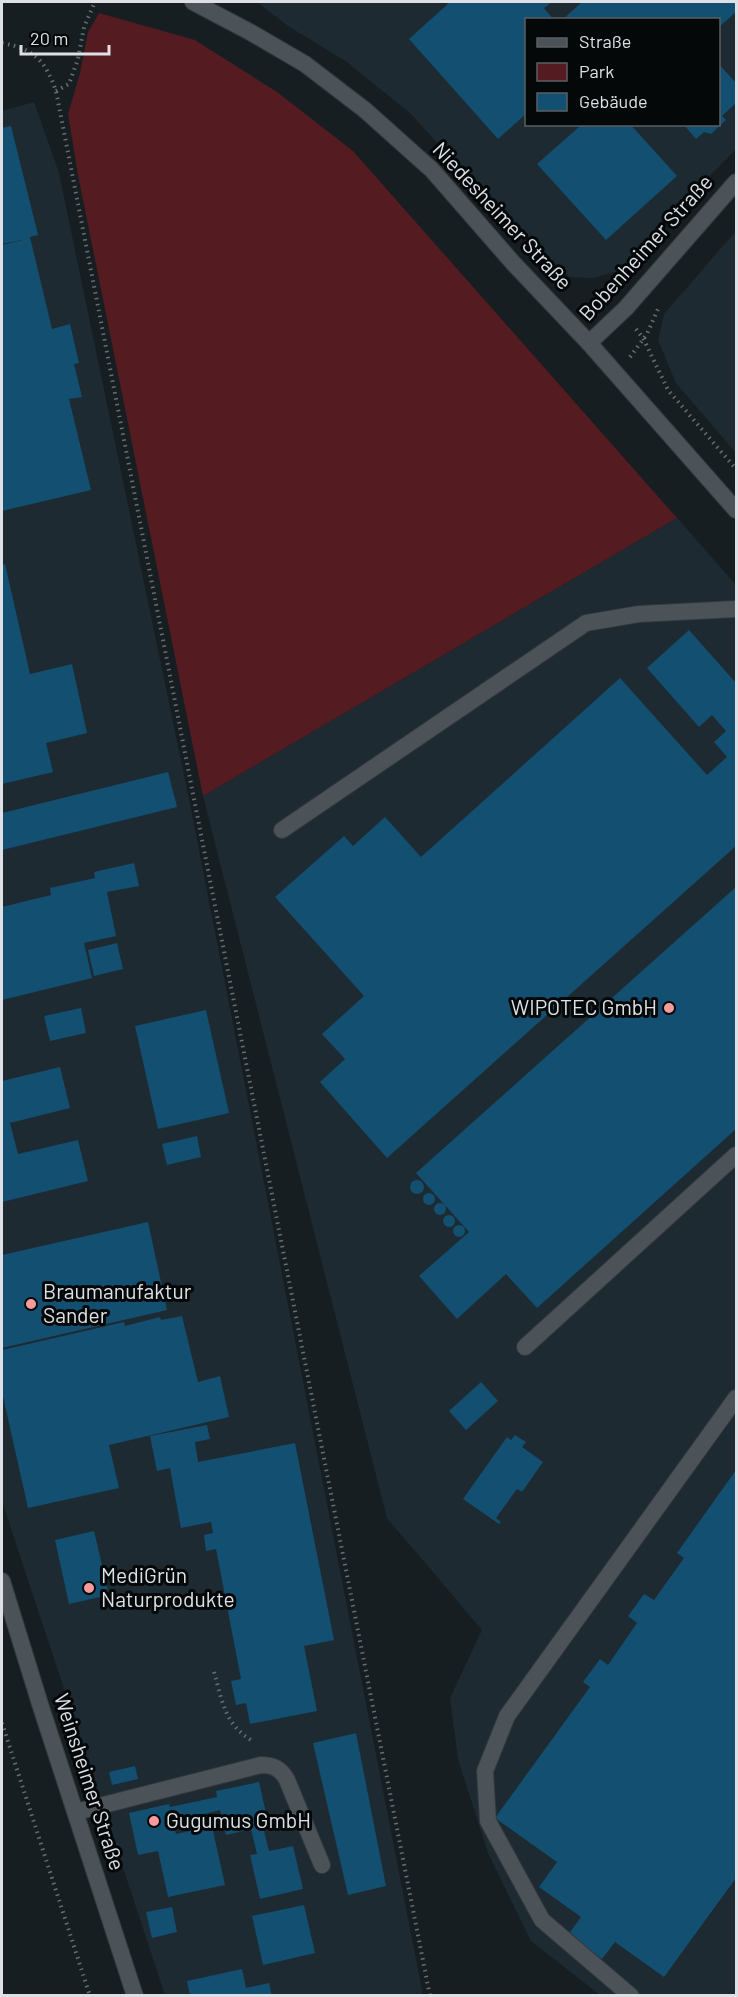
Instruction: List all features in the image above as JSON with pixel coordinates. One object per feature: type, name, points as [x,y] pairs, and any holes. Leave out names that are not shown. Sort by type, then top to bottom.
[{"type":"street","name":"Niedesheimer Straße","points":[[193,2],[305,64],[365,110],[432,170],[736,510]]},
{"type":"street","name":"Bobenheimer Straße","points":[[589,343],[623,311],[736,182]]},
{"type":"street","points":[[282,830],[586,623],[639,614],[736,609]]},
{"type":"street","points":[[525,1347],[736,1155]]},
{"type":"street","points":[[631,1995],[542,1920],[488,1821],[485,1771],[507,1716],[736,1398]]},
{"type":"street","name":"Weinsheimer Straße","points":[[2,1581],[39,1704],[135,1995]]},
{"type":"street","points":[[76,1812],[261,1765],[269,1765],[283,1773],[287,1780],[322,1865]]},
{"type":"path","points":[[56,91],[69,84],[78,59],[84,27],[95,2]]},
{"type":"path","points":[[2,43],[21,46],[36,56],[45,67],[56,91],[430,1995]]},
{"type":"path","points":[[617,375],[644,338],[658,308]]},
{"type":"path","points":[[623,311],[644,338],[668,390],[736,468]]},
{"type":"path","points":[[214,1672],[229,1721],[242,1735],[259,1746],[269,1765]]},
{"type":"path","points":[[2,1723],[90,1995]]},
{"type":"shaded area","points":[[257,2],[736,2],[736,149],[618,271],[593,278],[570,277],[544,259],[411,114],[347,62],[288,26]]},
{"type":"shaded area","points":[[34,102],[59,173],[190,804],[423,1995],[165,1995],[2,1501],[2,111]]},
{"type":"shaded area","points":[[736,231],[736,453],[676,383],[658,340],[664,314]]},
{"type":"shaded area","points":[[677,518],[736,585],[736,1995],[600,1995],[531,1941],[488,1853],[458,1759],[450,1698],[482,1630],[387,1518],[203,796]]},
{"type":"green space","points":[[99,13],[195,40],[277,92],[353,151],[677,518],[203,796],[78,175],[68,114],[80,73],[88,32]]},
{"type":"building","points":[[450,2],[552,2],[544,8],[552,18],[525,18],[525,115],[498,139],[409,39]]},
{"type":"building","points":[[582,2],[736,2],[736,12],[720,26],[720,18],[564,18]]},
{"type":"building","points":[[720,65],[736,83],[736,103],[722,116],[726,120],[720,126]]},
{"type":"building","points":[[11,126],[38,235],[30,237],[52,329],[70,324],[79,363],[74,364],[82,397],[69,399],[91,490],[2,511],[2,245],[27,239],[2,244],[2,128]]},
{"type":"building","points":[[632,126],[677,176],[606,240],[537,164],[579,127]]},
{"type":"building","points":[[685,126],[720,126],[711,134],[704,132],[696,139]]},
{"type":"building","points":[[5,564],[30,674],[72,664],[87,733],[46,743],[53,772],[2,784],[2,565]]},
{"type":"building","points":[[689,630],[736,683],[736,846],[387,1158],[320,1082],[345,1059],[322,1034],[364,996],[275,897],[344,836],[353,846],[385,817],[421,857],[620,678],[707,775],[727,757],[714,742],[726,731],[712,715],[699,727],[647,668]]},
{"type":"building","points":[[168,772],[177,807],[2,850],[2,813]]},
{"type":"building","points":[[134,863],[139,886],[107,892],[116,936],[84,943],[92,978],[2,1000],[2,907],[51,895],[50,888],[95,878],[94,872]]},
{"type":"building","name":"WIPOTEC GmbH","points":[[736,887],[736,1129],[537,1308],[506,1274],[457,1319],[419,1276],[469,1232],[416,1173]]},
{"type":"building","points":[[117,943],[123,969],[94,976],[88,950]]},
{"type":"building","points":[[81,1008],[86,1033],[50,1041],[44,1016]]},
{"type":"building","points":[[206,1010],[229,1113],[158,1129],[135,1026]]},
{"type":"building","points":[[60,1067],[70,1108],[10,1123],[18,1154],[78,1140],[88,1181],[2,1202],[2,1081]]},
{"type":"building","points":[[197,1136],[201,1157],[167,1165],[162,1144]]},
{"type":"building","points":[[417,1180],[422,1182],[424,1187],[422,1192],[417,1194],[412,1192],[410,1187],[412,1182]]},
{"type":"building","points":[[431,1193],[435,1199],[431,1205],[427,1205],[423,1197]]},
{"type":"building","points":[[442,1203],[446,1209],[442,1215],[438,1215],[434,1207]]},
{"type":"building","points":[[451,1215],[455,1221],[451,1227],[447,1227],[443,1219]]},
{"type":"building","points":[[148,1222],[167,1310],[2,1348],[2,1255]]},
{"type":"building","points":[[461,1225],[465,1231],[461,1237],[457,1237],[453,1229]]},
{"type":"building","points":[[182,1316],[198,1382],[220,1376],[229,1417],[109,1445],[119,1488],[28,1508],[2,1392],[2,1350],[124,1322],[125,1326],[160,1317],[161,1320]]},
{"type":"building","points":[[481,1382],[498,1401],[466,1430],[449,1411]]},
{"type":"building","points":[[207,1425],[210,1439],[195,1442],[198,1462],[295,1443],[334,1640],[304,1646],[317,1711],[250,1724],[246,1703],[236,1705],[231,1681],[241,1679],[216,1549],[206,1551],[204,1535],[213,1533],[211,1522],[181,1528],[170,1468],[157,1471],[150,1436]]},
{"type":"building","points":[[515,1435],[526,1442],[522,1447],[543,1462],[522,1492],[517,1489],[496,1518],[501,1522],[499,1524],[463,1499],[507,1437],[511,1440]]},
{"type":"building","points":[[736,1470],[736,1878],[664,1977],[615,1942],[602,1959],[568,1935],[581,1917],[539,1887],[557,1862],[495,1818],[590,1687],[583,1682],[600,1659],[608,1665],[637,1623],[628,1616],[644,1594],[654,1600],[684,1558],[677,1553]]},
{"type":"building","points":[[94,1531],[109,1595],[69,1604],[55,1540]]},
{"type":"building","points":[[356,1733],[386,1886],[348,1895],[313,1743]]},
{"type":"building","points":[[135,1766],[138,1779],[112,1785],[109,1772]]},
{"type":"building","points":[[259,1782],[269,1826],[263,1827],[269,1851],[293,1846],[303,1889],[260,1899],[250,1855],[257,1854],[251,1829],[226,1835],[220,1810],[173,1822],[176,1834],[212,1826],[225,1885],[168,1897],[158,1851],[138,1855],[129,1813],[217,1797],[216,1791]]},
{"type":"building","points":[[304,1905],[315,1953],[263,1965],[252,1916]]},
{"type":"building","points":[[172,1907],[177,1932],[152,1938],[146,1912]]},
{"type":"building","points":[[242,1969],[246,1988],[269,1983],[272,1996],[190,1996],[187,1981]]},
{"type":"place","name":"WIPOTEC GmbH","points":[[669,1008]]},
{"type":"place","name":"Braumanufaktur Sander","points":[[31,1304]]},
{"type":"place","name":"MediGrün Naturprodukte","points":[[89,1588]]},
{"type":"place","name":"Gugumus GmbH","points":[[154,1821]]}]
